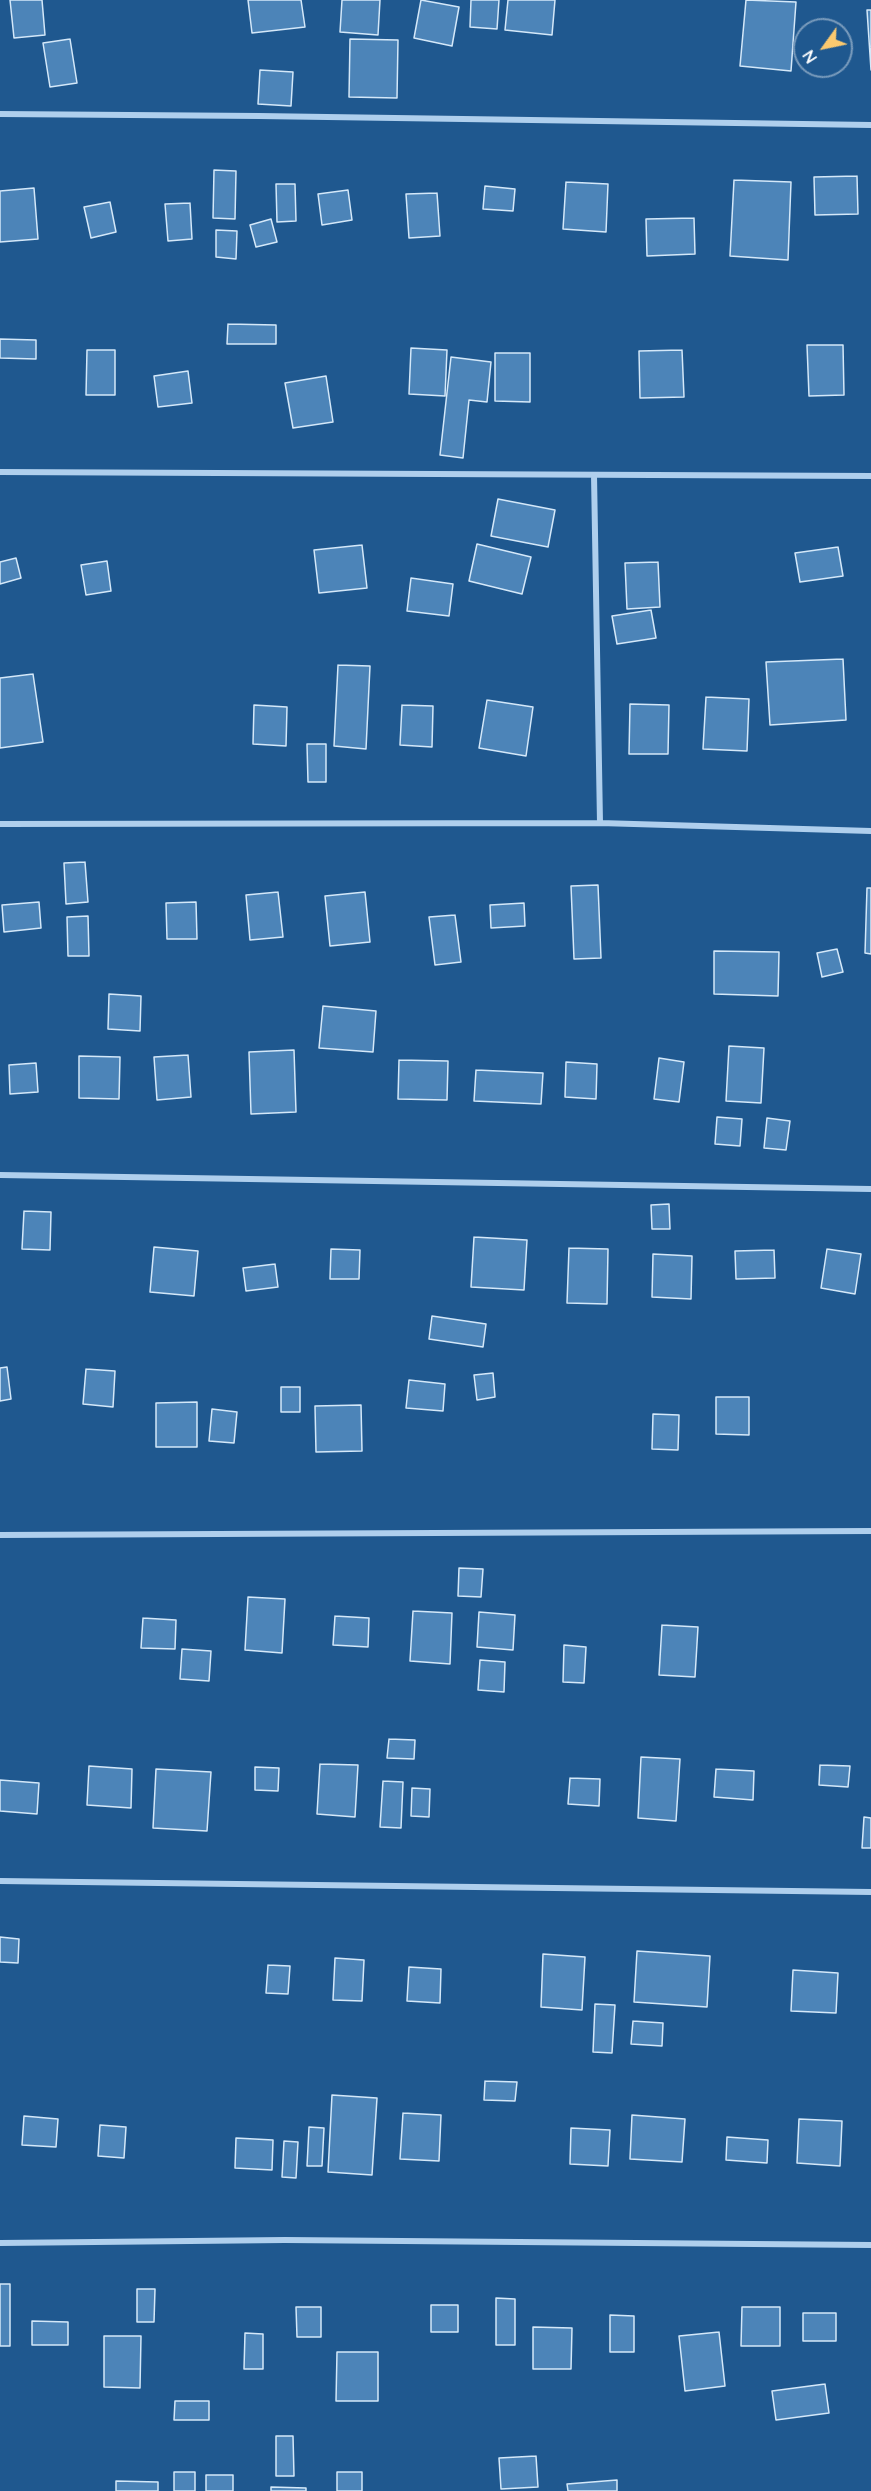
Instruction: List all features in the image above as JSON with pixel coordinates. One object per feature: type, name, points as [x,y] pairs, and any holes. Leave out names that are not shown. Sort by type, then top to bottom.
[{"type":"street","points":[[0,114],[871,125]]},
{"type":"street","points":[[0,472],[871,476]]},
{"type":"street","points":[[594,475],[600,823]]},
{"type":"street","points":[[0,824],[600,823],[871,831]]},
{"type":"street","points":[[0,1175],[871,1189]]},
{"type":"street","points":[[0,1535],[871,1531]]},
{"type":"street","points":[[0,1881],[871,1892]]},
{"type":"street","points":[[0,2242],[285,2240],[871,2246]]},
{"type":"building","points":[[10,0],[42,0],[45,35],[14,38]]},
{"type":"building","points":[[248,0],[301,0],[305,27],[252,33]]},
{"type":"building","points":[[342,0],[380,0],[378,35],[340,32]]},
{"type":"building","points":[[421,0],[459,7],[452,46],[414,38]]},
{"type":"building","points":[[471,0],[499,0],[497,29],[470,27]]},
{"type":"building","points":[[508,0],[555,0],[552,35],[505,30]]},
{"type":"building","points":[[746,0],[796,2],[795,18],[793,18],[791,71],[740,66]]},
{"type":"building","points":[[867,10],[871,10],[871,70]]},
{"type":"building","points":[[70,39],[77,83],[50,87],[43,43]]},
{"type":"building","points":[[350,39],[398,40],[397,98],[349,97]]},
{"type":"building","points":[[260,70],[293,72],[291,106],[258,104]]},
{"type":"building","points":[[214,170],[236,171],[235,219],[213,218]]},
{"type":"building","points":[[857,176],[858,214],[815,215],[814,177]]},
{"type":"building","points":[[734,180],[791,182],[788,260],[730,256]]},
{"type":"building","points":[[566,182],[608,184],[606,232],[563,229]]},
{"type":"building","points":[[276,184],[295,184],[296,221],[277,222]]},
{"type":"building","points":[[485,186],[515,189],[513,211],[483,209]]},
{"type":"building","points":[[34,188],[38,239],[0,242],[0,191]]},
{"type":"building","points":[[348,190],[352,220],[322,225],[318,194]]},
{"type":"building","points":[[437,193],[440,236],[409,238],[406,194]]},
{"type":"building","points":[[110,202],[116,232],[91,238],[84,207]]},
{"type":"building","points":[[190,203],[192,239],[168,241],[165,204]]},
{"type":"building","points":[[694,218],[695,254],[647,256],[646,219]]},
{"type":"building","points":[[271,219],[277,242],[256,247],[250,225]]},
{"type":"building","points":[[216,230],[237,231],[236,259],[216,257]]},
{"type":"building","points":[[228,324],[276,325],[276,344],[227,344]]},
{"type":"building","points":[[0,339],[36,340],[36,359],[0,358]]},
{"type":"building","points":[[807,345],[843,345],[844,395],[809,396]]},
{"type":"building","points":[[411,348],[447,350],[445,396],[409,394]]},
{"type":"building","points":[[87,350],[115,350],[115,395],[86,395]]},
{"type":"building","points":[[682,350],[684,397],[640,398],[639,351]]},
{"type":"building","points":[[495,353],[530,353],[530,402],[495,401]]},
{"type":"building","points":[[451,357],[491,362],[487,402],[469,400],[463,458],[440,455]]},
{"type":"building","points":[[188,371],[192,403],[158,407],[154,376]]},
{"type":"building","points":[[326,376],[333,422],[293,428],[285,383]]},
{"type":"building","points":[[498,499],[555,510],[548,547],[491,536]]},
{"type":"building","points":[[477,544],[531,557],[522,594],[469,581]]},
{"type":"building","points":[[362,545],[367,588],[319,593],[314,550]]},
{"type":"building","points":[[838,547],[843,576],[800,582],[795,553]]},
{"type":"building","points":[[16,558],[21,578],[0,584],[0,562]]},
{"type":"building","points":[[107,561],[111,591],[86,595],[81,565]]},
{"type":"building","points":[[658,562],[660,607],[627,609],[625,563]]},
{"type":"building","points":[[411,578],[453,584],[449,616],[407,611]]},
{"type":"building","points":[[651,610],[656,638],[617,644],[612,616]]},
{"type":"building","points":[[843,659],[846,720],[770,725],[766,662]]},
{"type":"building","points":[[338,665],[370,666],[366,749],[334,746]]},
{"type":"building","points":[[33,674],[43,742],[0,748],[0,678]]},
{"type":"building","points":[[706,697],[749,699],[747,751],[703,749]]},
{"type":"building","points":[[487,700],[533,707],[526,756],[479,748]]},
{"type":"building","points":[[630,704],[669,705],[668,754],[629,754]]},
{"type":"building","points":[[254,705],[287,707],[286,746],[253,744]]},
{"type":"building","points":[[402,705],[433,706],[432,747],[400,745]]},
{"type":"building","points":[[307,744],[326,744],[326,782],[308,782]]},
{"type":"building","points":[[85,862],[88,902],[66,904],[64,863]]},
{"type":"building","points":[[598,885],[601,958],[574,959],[571,886]]},
{"type":"building","points":[[867,888],[871,888],[871,954],[865,953]]},
{"type":"building","points":[[278,892],[283,937],[250,940],[246,895]]},
{"type":"building","points":[[365,892],[370,942],[330,946],[325,896]]},
{"type":"building","points":[[39,902],[41,928],[4,932],[2,905]]},
{"type":"building","points":[[196,902],[197,939],[167,939],[166,903]]},
{"type":"building","points":[[524,903],[525,926],[491,928],[490,905]]},
{"type":"building","points":[[455,915],[461,962],[435,965],[429,917]]},
{"type":"building","points":[[88,916],[89,956],[68,956],[67,917]]},
{"type":"building","points":[[837,949],[843,972],[822,977],[817,953]]},
{"type":"building","points":[[714,951],[779,952],[778,996],[714,994]]},
{"type":"building","points":[[109,994],[141,996],[140,1031],[108,1029]]},
{"type":"building","points":[[323,1006],[376,1011],[373,1052],[319,1048]]},
{"type":"building","points":[[729,1046],[764,1048],[761,1103],[726,1101]]},
{"type":"building","points":[[294,1050],[296,1112],[251,1114],[249,1052]]},
{"type":"building","points":[[188,1055],[191,1097],[157,1100],[154,1057]]},
{"type":"building","points":[[79,1056],[120,1057],[119,1099],[79,1098]]},
{"type":"building","points":[[659,1058],[684,1062],[679,1102],[654,1099]]},
{"type":"building","points":[[399,1060],[448,1061],[447,1100],[398,1099]]},
{"type":"building","points":[[566,1062],[597,1064],[596,1099],[565,1097]]},
{"type":"building","points":[[36,1063],[38,1092],[10,1094],[9,1065]]},
{"type":"building","points":[[476,1070],[543,1073],[541,1104],[474,1101]]},
{"type":"building","points":[[717,1117],[742,1119],[740,1146],[715,1144]]},
{"type":"building","points":[[767,1118],[790,1121],[786,1150],[764,1148]]},
{"type":"building","points":[[669,1204],[670,1229],[652,1229],[651,1205]]},
{"type":"building","points":[[24,1211],[51,1212],[50,1250],[22,1249]]},
{"type":"building","points":[[474,1237],[527,1240],[524,1290],[471,1287]]},
{"type":"building","points":[[154,1247],[198,1251],[194,1296],[150,1292]]},
{"type":"building","points":[[569,1248],[608,1249],[607,1304],[567,1303]]},
{"type":"building","points":[[331,1249],[360,1250],[359,1279],[330,1279]]},
{"type":"building","points":[[827,1249],[861,1254],[855,1294],[821,1288]]},
{"type":"building","points":[[774,1250],[775,1278],[736,1279],[735,1251]]},
{"type":"building","points":[[653,1254],[692,1256],[691,1299],[652,1297]]},
{"type":"building","points":[[275,1264],[278,1287],[246,1291],[243,1268]]},
{"type":"building","points":[[432,1316],[486,1324],[483,1347],[429,1339]]},
{"type":"building","points":[[7,1367],[11,1399],[0,1401],[0,1368]]},
{"type":"building","points":[[86,1369],[115,1371],[113,1407],[83,1404]]},
{"type":"building","points":[[493,1373],[495,1397],[477,1400],[474,1375]]},
{"type":"building","points":[[409,1380],[445,1384],[443,1411],[406,1408]]},
{"type":"building","points":[[281,1387],[300,1387],[300,1412],[281,1412]]},
{"type":"building","points":[[716,1397],[749,1397],[749,1435],[716,1434]]},
{"type":"building","points":[[197,1402],[197,1447],[156,1447],[156,1403]]},
{"type":"building","points":[[361,1405],[362,1451],[316,1452],[315,1406]]},
{"type":"building","points":[[212,1409],[237,1412],[234,1443],[209,1441]]},
{"type":"building","points":[[653,1414],[679,1415],[678,1450],[652,1449]]},
{"type":"building","points":[[459,1568],[483,1569],[481,1597],[458,1596]]},
{"type":"building","points":[[248,1597],[285,1599],[282,1653],[245,1650]]},
{"type":"building","points":[[413,1611],[452,1613],[450,1664],[410,1661]]},
{"type":"building","points":[[479,1612],[515,1615],[513,1650],[477,1647]]},
{"type":"building","points":[[335,1616],[369,1618],[368,1647],[333,1645]]},
{"type":"building","points":[[143,1618],[176,1620],[175,1649],[141,1648]]},
{"type":"building","points":[[662,1625],[698,1627],[695,1677],[659,1675]]},
{"type":"building","points":[[564,1645],[586,1647],[584,1683],[563,1682]]},
{"type":"building","points":[[182,1649],[211,1651],[209,1681],[180,1679]]},
{"type":"building","points":[[480,1660],[505,1662],[504,1692],[478,1690]]},
{"type":"building","points":[[389,1739],[415,1740],[414,1759],[387,1758]]},
{"type":"building","points":[[641,1757],[680,1759],[676,1821],[638,1818]]},
{"type":"building","points":[[320,1764],[358,1765],[355,1817],[317,1814]]},
{"type":"building","points":[[820,1765],[850,1766],[848,1787],[819,1785]]},
{"type":"building","points":[[89,1766],[132,1769],[131,1808],[87,1805]]},
{"type":"building","points":[[255,1767],[279,1768],[278,1791],[255,1790]]},
{"type":"building","points":[[156,1769],[211,1772],[207,1831],[153,1828]]},
{"type":"building","points":[[716,1769],[754,1771],[753,1800],[714,1797]]},
{"type":"building","points":[[570,1778],[600,1779],[599,1806],[568,1804]]},
{"type":"building","points":[[0,1780],[39,1783],[37,1814],[0,1811]]},
{"type":"building","points":[[383,1781],[403,1782],[401,1828],[380,1827]]},
{"type":"building","points":[[412,1788],[430,1789],[429,1817],[411,1816]]},
{"type":"building","points":[[864,1817],[871,1818],[871,1848],[862,1848]]},
{"type":"building","points":[[0,1937],[19,1939],[18,1963],[0,1962]]},
{"type":"building","points":[[637,1951],[710,1956],[707,2007],[634,2002]]},
{"type":"building","points":[[543,1954],[585,1957],[582,2010],[541,2007]]},
{"type":"building","points":[[335,1958],[364,1960],[362,2001],[333,2000]]},
{"type":"building","points":[[268,1965],[290,1966],[288,1994],[266,1993]]},
{"type":"building","points":[[409,1967],[441,1969],[440,2003],[407,2001]]},
{"type":"building","points":[[793,1970],[838,1973],[836,2013],[791,2011]]},
{"type":"building","points":[[595,2004],[615,2005],[612,2053],[593,2052]]},
{"type":"building","points":[[633,2021],[663,2023],[662,2046],[631,2044]]},
{"type":"building","points":[[485,2081],[517,2082],[515,2101],[484,2100]]},
{"type":"building","points":[[332,2095],[377,2098],[372,2175],[328,2172]]},
{"type":"building","points":[[403,2113],[441,2115],[439,2161],[400,2159]]},
{"type":"building","points":[[632,2115],[685,2119],[682,2162],[630,2159]]},
{"type":"building","points":[[24,2116],[58,2119],[56,2147],[22,2145]]},
{"type":"building","points":[[799,2119],[842,2121],[840,2166],[797,2163]]},
{"type":"building","points":[[100,2125],[126,2127],[124,2158],[98,2156]]},
{"type":"building","points":[[309,2127],[324,2128],[322,2166],[307,2166]]},
{"type":"building","points":[[571,2128],[610,2130],[608,2166],[570,2164]]},
{"type":"building","points":[[727,2137],[768,2140],[767,2163],[726,2160]]},
{"type":"building","points":[[236,2138],[273,2140],[272,2170],[235,2168]]},
{"type":"building","points":[[284,2141],[298,2142],[296,2178],[282,2177]]},
{"type":"building","points":[[0,2284],[10,2284],[10,2346],[0,2346]]},
{"type":"building","points":[[137,2289],[155,2289],[154,2322],[137,2322]]},
{"type":"building","points":[[496,2298],[515,2299],[515,2345],[496,2345]]},
{"type":"building","points":[[431,2305],[458,2305],[458,2332],[431,2332]]},
{"type":"building","points":[[296,2307],[321,2307],[321,2337],[297,2337]]},
{"type":"building","points":[[742,2307],[780,2307],[780,2346],[741,2346]]},
{"type":"building","points":[[803,2313],[836,2313],[836,2341],[803,2341]]},
{"type":"building","points":[[610,2315],[634,2316],[634,2352],[610,2352]]},
{"type":"building","points":[[32,2321],[68,2322],[68,2345],[32,2345]]},
{"type":"building","points":[[533,2327],[572,2328],[571,2369],[533,2369]]},
{"type":"building","points":[[719,2332],[725,2386],[685,2391],[679,2336]]},
{"type":"building","points":[[245,2333],[263,2334],[263,2369],[244,2369]]},
{"type":"building","points":[[104,2336],[141,2336],[140,2388],[104,2387]]},
{"type":"building","points":[[337,2352],[378,2352],[378,2401],[336,2401]]},
{"type":"building","points":[[825,2384],[829,2413],[776,2420],[772,2391]]},
{"type":"building","points":[[175,2401],[209,2401],[209,2420],[174,2420]]},
{"type":"building","points":[[276,2436],[293,2436],[294,2476],[276,2476]]},
{"type":"building","points":[[536,2456],[538,2487],[501,2489],[499,2458]]},
{"type":"building","points":[[174,2472],[195,2472],[195,2491],[174,2491]]},
{"type":"building","points":[[337,2472],[362,2472],[362,2491],[337,2491]]},
{"type":"building","points":[[206,2475],[233,2475],[233,2491],[206,2491]]},
{"type":"building","points":[[617,2480],[617,2491],[568,2491],[567,2484]]},
{"type":"building","points":[[116,2481],[158,2482],[158,2491],[116,2491]]},
{"type":"building","points":[[271,2487],[306,2488],[306,2491],[271,2491]]}]
